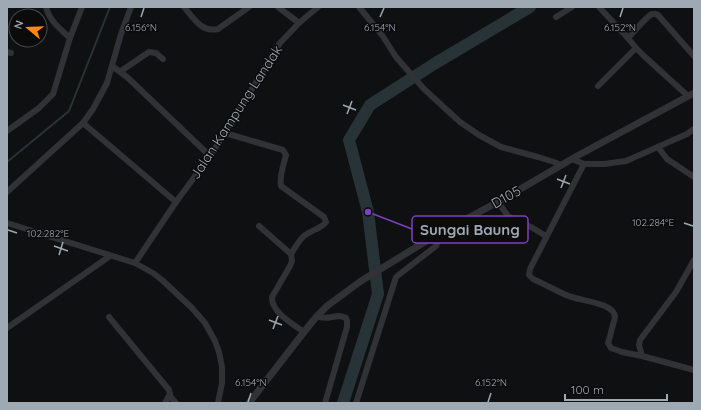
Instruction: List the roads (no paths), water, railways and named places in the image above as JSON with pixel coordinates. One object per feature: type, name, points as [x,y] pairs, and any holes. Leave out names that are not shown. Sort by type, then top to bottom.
[{"type":"street","points":[[46,7],[49,16],[70,38]]},
{"type":"street","points":[[7,131],[39,108],[53,94],[70,38],[82,7]]},
{"type":"street","points":[[7,192],[83,123],[93,109],[107,83],[123,28],[131,7]]},
{"type":"street","points":[[184,7],[196,23],[215,30],[249,7]]},
{"type":"street","points":[[278,7],[299,23]]},
{"type":"street","name":"Jalan Kampung Landak","points":[[135,263],[176,202],[225,134],[280,43],[299,23],[318,7]]},
{"type":"street","points":[[359,7],[382,35],[397,58],[424,89],[460,122],[501,147],[562,165]]},
{"type":"street","points":[[556,17],[572,7]]},
{"type":"street","points":[[599,7],[636,48],[691,95]]},
{"type":"street","points":[[628,38],[649,17],[655,14],[658,15],[694,56]]},
{"type":"street","points":[[598,86],[636,48]]},
{"type":"street","points":[[121,71],[149,52],[156,53],[163,59]]},
{"type":"street","points":[[112,66],[121,71],[210,156]]},
{"type":"street","name":"D105","points":[[249,403],[317,316],[327,306],[361,281],[436,235],[691,95]]},
{"type":"street","points":[[83,123],[176,202]]},
{"type":"street","points":[[572,159],[584,164],[604,164],[626,161],[694,129]]},
{"type":"street","points":[[225,134],[283,150],[286,154],[280,182],[281,186],[324,217],[326,222],[323,226],[304,236],[291,254]]},
{"type":"street","points":[[658,147],[667,159],[694,177]]},
{"type":"street","points":[[584,164],[530,269],[530,277],[568,296],[610,309],[615,315],[608,340],[609,346],[613,349],[694,370]]},
{"type":"street","points":[[498,202],[508,216],[531,226],[546,236]]},
{"type":"street","points":[[7,223],[135,263],[162,280],[191,307],[205,323],[215,341],[222,367],[222,383],[218,403]]},
{"type":"street","points":[[259,226],[291,254],[292,261],[290,266],[271,301],[279,313],[304,332]]},
{"type":"street","points":[[356,403],[396,276],[436,246],[438,240],[436,235]]},
{"type":"street","points":[[7,328],[110,256]]},
{"type":"street","points":[[642,356],[639,345],[640,340],[676,292],[694,260]]},
{"type":"street","points":[[317,316],[327,319],[339,316],[346,318],[347,324],[325,403]]},
{"type":"street","points":[[109,317],[169,390],[170,396],[176,403]]},
{"type":"street","points":[[165,403],[170,396]]},
{"type":"waterway","points":[[7,162],[69,111],[110,7]]},
{"type":"waterway","points":[[343,403],[378,294],[368,212],[349,140],[370,105],[434,64],[530,7]]},
{"type":"place","name":"Sungai Baung","points":[[368,212]]}]
